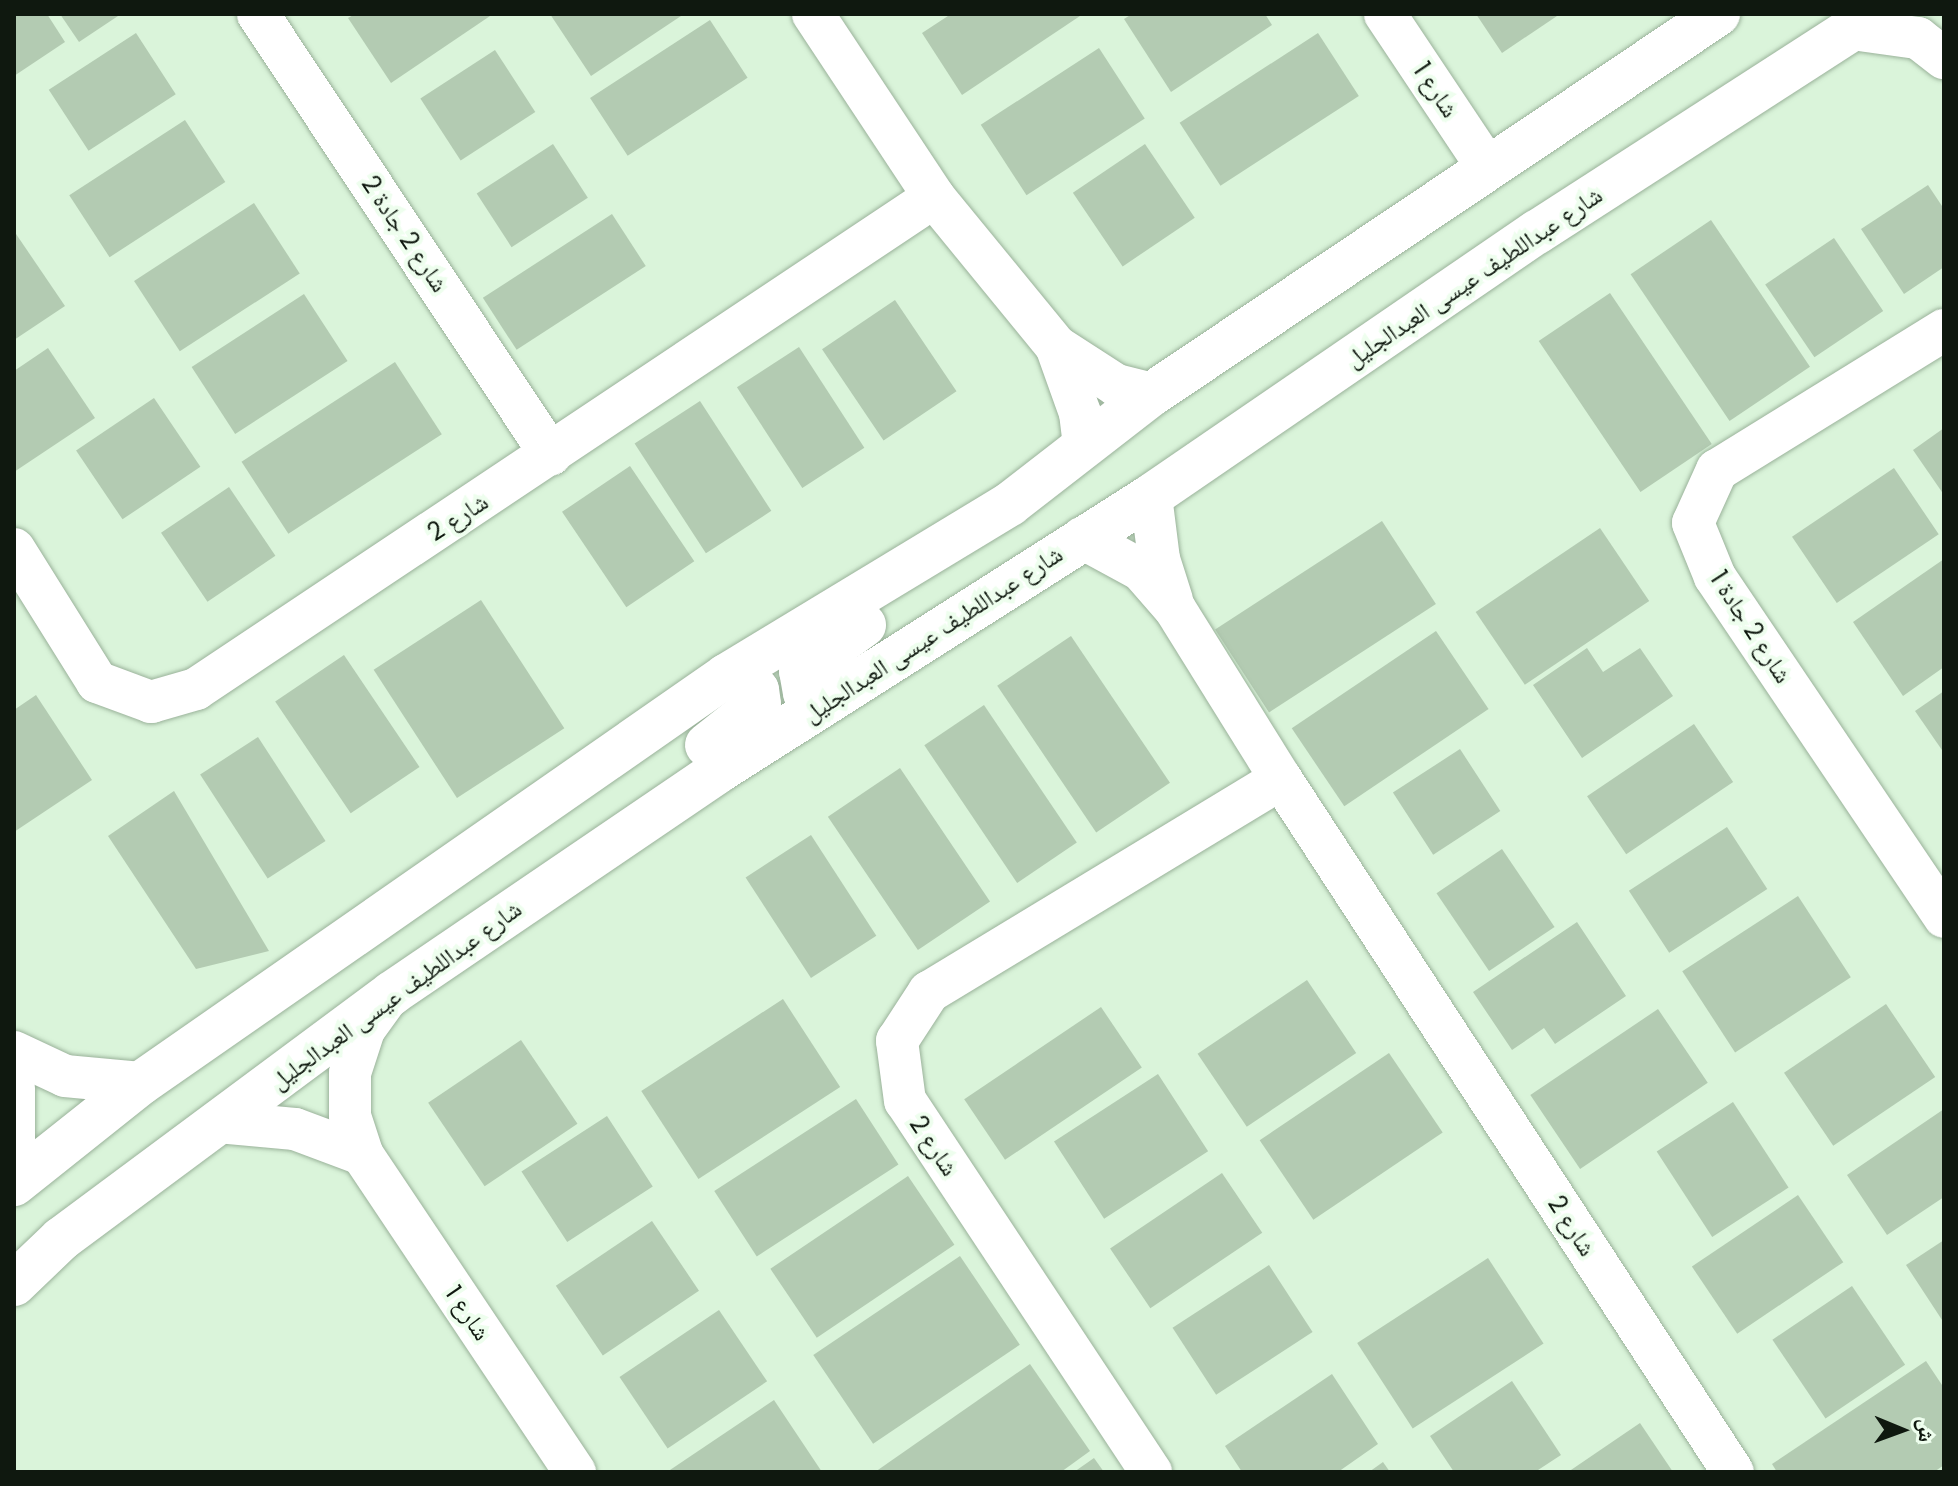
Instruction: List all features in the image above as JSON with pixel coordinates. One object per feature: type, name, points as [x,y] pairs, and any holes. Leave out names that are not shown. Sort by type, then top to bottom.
[{"type":"street","name":"شارع 2 جادة 2","points":[[258,14],[551,455]]},
{"type":"street","points":[[813,14],[934,197],[1056,346],[1116,385],[1152,394]]},
{"type":"street","name":"شارع 1","points":[[1385,14],[1487,167]]},
{"type":"street","points":[[14,1184],[141,1083],[726,676],[1010,504],[1152,394],[1718,14]]},
{"type":"street","points":[[1864,22],[1918,38],[1944,58]]},
{"type":"street","name":"شارع عبداللطيف عيسى العبدالجليل","points":[[14,1284],[61,1239],[392,993],[831,699],[1151,496],[1537,232],[1864,22]]},
{"type":"street","name":"شارع 2","points":[[14,549],[97,682],[151,702],[196,689],[934,197]]},
{"type":"street","name":"شارع 2 جادة 1","points":[[1944,330],[1717,470],[1693,523],[1715,577],[1944,917]]},
{"type":"street","points":[[1056,346],[1080,413],[1084,444]]},
{"type":"street","name":"شارع 2","points":[[1151,496],[1159,559],[1175,609]]},
{"type":"street","points":[[831,699],[819,701],[805,693],[800,679],[806,665],[931,580],[988,531],[1010,504]]},
{"type":"street","name":"شارع 2","points":[[1082,538],[1141,570],[1175,609],[1281,779],[1733,1472]]},
{"type":"street","points":[[558,880],[567,852],[586,827],[756,711],[759,697],[753,684],[740,676],[726,676]]},
{"type":"street","name":"شارع 2","points":[[1151,1472],[905,1101],[897,1041],[929,992],[1281,779]]},
{"type":"street","name":"شارع 1","points":[[392,993],[364,1030],[350,1073],[350,1116],[362,1154],[575,1472]]},
{"type":"street","points":[[14,1052],[65,1076],[141,1083]]},
{"type":"street","points":[[14,1088],[14,1151]]},
{"type":"street","points":[[218,1122],[295,1129],[362,1154]]},
{"type":"building","points":[[14,14],[47,14],[65,42],[14,76]]},
{"type":"building","points":[[60,14],[121,14],[79,42]]},
{"type":"building","points":[[355,14],[493,14],[391,83],[348,18]]},
{"type":"building","points":[[550,14],[684,14],[591,76]]},
{"type":"building","points":[[951,14],[1083,14],[962,95],[922,33]]},
{"type":"building","points":[[1132,14],[1265,14],[1272,25],[1171,92],[1124,19]]},
{"type":"building","points":[[1476,14],[1560,14],[1502,53]]},
{"type":"building","points":[[710,20],[748,78],[628,156],[590,98]]},
{"type":"building","points":[[136,33],[176,94],[89,151],[49,90]]},
{"type":"building","points":[[1318,33],[1359,96],[1220,186],[1180,123]]},
{"type":"building","points":[[1099,48],[1145,118],[1026,195],[981,125]]},
{"type":"building","points":[[495,50],[535,112],[461,161],[420,98]]},
{"type":"building","points":[[185,120],[225,182],[110,257],[69,195]]},
{"type":"building","points":[[553,144],[588,198],[512,247],[477,194]]},
{"type":"building","points":[[1145,144],[1195,218],[1123,266],[1073,193]]},
{"type":"building","points":[[1928,185],[1944,209],[1944,267],[1904,294],[1861,229]]},
{"type":"building","points":[[254,203],[300,273],[180,351],[134,281]]},
{"type":"building","points":[[612,214],[646,266],[517,350],[483,298]]},
{"type":"building","points":[[1711,220],[1810,367],[1730,421],[1631,274]]},
{"type":"building","points":[[14,231],[65,306],[14,340]]},
{"type":"building","points":[[1834,238],[1883,311],[1814,357],[1765,284]]},
{"type":"building","points":[[1610,293],[1712,444],[1640,492],[1539,341]]},
{"type":"building","points":[[304,294],[348,361],[235,434],[192,367]]},
{"type":"building","points":[[895,300],[957,391],[884,440],[822,349]]},
{"type":"building","points":[[799,347],[864,448],[802,488],[737,387]]},
{"type":"building","points":[[48,348],[95,418],[14,472],[14,371]]},
{"type":"building","points":[[395,362],[442,434],[288,534],[242,462]]},
{"type":"building","points":[[154,398],[200,467],[122,519],[76,451]]},
{"type":"building","points":[[700,401],[771,511],[706,553],[635,443]]},
{"type":"building","points":[[1944,428],[1944,495],[1913,450]]},
{"type":"building","points":[[630,466],[694,561],[626,607],[562,512]]},
{"type":"building","points":[[1894,468],[1939,534],[1837,603],[1792,537]]},
{"type":"building","points":[[229,487],[275,556],[207,602],[161,533]]},
{"type":"building","points":[[1382,521],[1436,604],[1269,712],[1215,629]]},
{"type":"building","points":[[1600,528],[1649,601],[1525,685],[1476,612]]},
{"type":"building","points":[[1944,559],[1944,667],[1903,696],[1853,622]]},
{"type":"building","points":[[481,600],[564,728],[457,798],[374,670]]},
{"type":"building","points":[[1436,631],[1489,709],[1344,806],[1292,728]]},
{"type":"building","points":[[1071,636],[1170,783],[1096,833],[997,686]]},
{"type":"building","points":[[1587,648],[1603,672],[1640,648],[1673,696],[1582,758],[1533,685]]},
{"type":"building","points":[[344,655],[419,767],[351,813],[275,701]]},
{"type":"building","points":[[1944,691],[1944,753],[1915,711]]},
{"type":"building","points":[[36,695],[92,780],[14,832],[14,710]]},
{"type":"building","points":[[984,705],[1077,843],[1017,883],[924,745]]},
{"type":"building","points":[[1694,724],[1733,782],[1626,854],[1587,796]]},
{"type":"building","points":[[258,737],[326,841],[268,879],[200,775]]},
{"type":"building","points":[[1460,749],[1500,811],[1433,855],[1393,793]]},
{"type":"building","points":[[900,768],[990,901],[918,950],[828,817]]},
{"type":"building","points":[[174,791],[269,951],[196,969],[108,836]]},
{"type":"building","points":[[1727,827],[1767,889],[1669,953],[1629,891]]},
{"type":"building","points":[[811,835],[876,936],[811,978],[746,877]]},
{"type":"building","points":[[1502,849],[1555,927],[1489,971],[1437,893]]},
{"type":"building","points":[[1798,896],[1851,977],[1735,1053],[1682,971]]},
{"type":"building","points":[[1577,922],[1626,996],[1555,1044],[1544,1028],[1512,1050],[1473,992]]},
{"type":"building","points":[[1307,980],[1356,1053],[1247,1127],[1198,1054]]},
{"type":"building","points":[[783,999],[840,1087],[698,1179],[641,1091]]},
{"type":"building","points":[[1886,1004],[1935,1077],[1833,1146],[1784,1073]]},
{"type":"building","points":[[1101,1007],[1142,1068],[1005,1160],[964,1099]]},
{"type":"building","points":[[1658,1009],[1708,1083],[1580,1169],[1530,1095]]},
{"type":"building","points":[[521,1040],[577,1124],[485,1186],[428,1103]]},
{"type":"building","points":[[1389,1053],[1443,1133],[1313,1220],[1260,1140]]},
{"type":"building","points":[[1158,1074],[1208,1151],[1104,1219],[1054,1142]]},
{"type":"building","points":[[856,1099],[898,1164],[757,1256],[714,1191]]},
{"type":"building","points":[[1733,1102],[1789,1188],[1712,1237],[1657,1152]]},
{"type":"building","points":[[1944,1109],[1944,1197],[1887,1235],[1847,1175]]},
{"type":"building","points":[[607,1116],[653,1186],[567,1242],[521,1172]]},
{"type":"building","points":[[1222,1173],[1262,1233],[1150,1308],[1110,1248]]},
{"type":"building","points":[[908,1176],[954,1245],[817,1338],[770,1269]]},
{"type":"building","points":[[1798,1195],[1843,1262],[1737,1334],[1692,1267]]},
{"type":"building","points":[[652,1221],[699,1291],[603,1356],[556,1286]]},
{"type":"building","points":[[1944,1240],[1944,1323],[1906,1265]]},
{"type":"building","points":[[960,1256],[1020,1345],[873,1444],[813,1355]]},
{"type":"building","points":[[1488,1258],[1544,1344],[1413,1429],[1357,1343]]},
{"type":"building","points":[[1269,1265],[1313,1332],[1216,1395],[1173,1328]]},
{"type":"building","points":[[1852,1286],[1905,1365],[1826,1418],[1772,1340]]},
{"type":"building","points":[[719,1310],[767,1381],[668,1448],[620,1377]]},
{"type":"building","points":[[1926,1361],[1944,1388],[1944,1465],[1934,1472],[1777,1472],[1772,1464]]},
{"type":"building","points":[[1030,1364],[1090,1451],[1061,1472],[875,1472]]},
{"type":"building","points":[[1332,1374],[1378,1444],[1338,1472],[1242,1472],[1225,1446]]},
{"type":"building","points":[[1512,1381],[1561,1455],[1535,1472],[1454,1472],[1430,1436]]},
{"type":"building","points":[[774,1400],[822,1472],[667,1472]]},
{"type":"building","points":[[1640,1423],[1673,1472],[1568,1472]]},
{"type":"building","points":[[1094,1458],[1104,1472],[1074,1472]]},
{"type":"building","points":[[1383,1462],[1390,1472],[1369,1472]]}]
